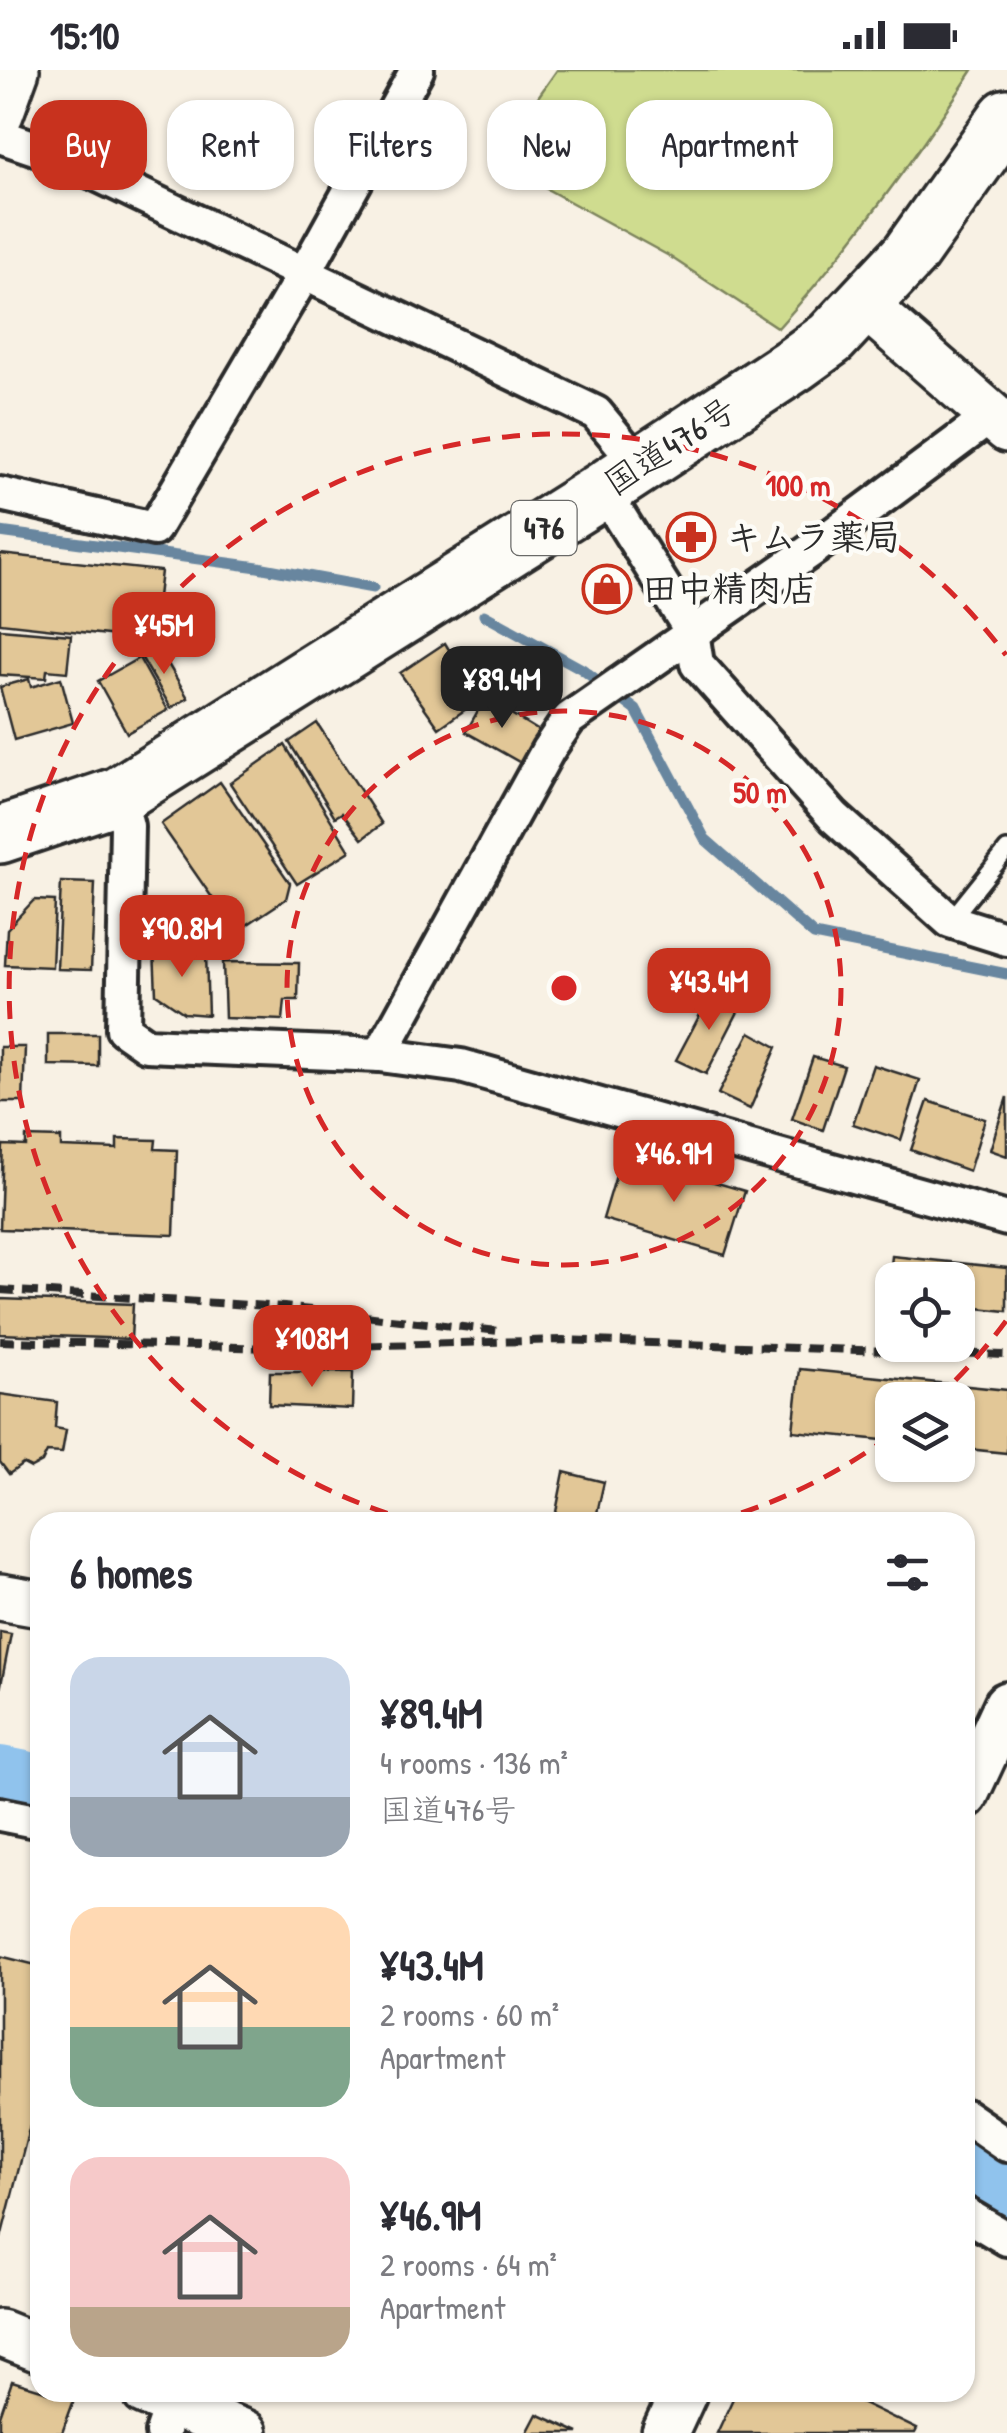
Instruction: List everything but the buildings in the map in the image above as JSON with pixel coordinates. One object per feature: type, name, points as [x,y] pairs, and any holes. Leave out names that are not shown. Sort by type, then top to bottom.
[{"type":"highway","name":"国道476号","points":[[0,835],[119,795],[795,364],[865,305],[909,255],[1007,117]]},
{"type":"street","points":[[0,114],[16,70]]},
{"type":"street","points":[[0,494],[154,529],[304,274],[414,71]]},
{"type":"street","points":[[0,136],[60,156],[596,413],[621,478],[692,632],[698,664],[834,818],[950,921],[1007,938]]},
{"type":"street","points":[[380,1055],[548,750],[569,719],[1002,414],[865,305]]},
{"type":"street","points":[[119,795],[127,826],[123,1029],[146,1045],[380,1055],[460,1066],[1007,1219]]},
{"type":"street","points":[[0,1597],[30,1602]]},
{"type":"street","points":[[980,1770],[1007,1705]]},
{"type":"street","points":[[0,1814],[30,1820]]},
{"type":"street","points":[[975,2123],[1007,2145]]},
{"type":"street","points":[[975,2220],[1007,2239]]},
{"type":"street","points":[[0,2333],[30,2345]]},
{"type":"street","points":[[665,2433],[679,2402]]},
{"type":"street","points":[[164,2405],[244,2433]]},
{"type":"lane","points":[[950,921],[1007,850]]},
{"type":"green space","points":[[557,70],[973,70],[880,203],[778,328],[669,256],[549,190],[606,190],[606,100],[536,100]]},
{"type":"waterway","points":[[0,532],[258,567],[373,588]]},
{"type":"waterway","points":[[484,615],[582,669],[636,710],[705,839],[814,935],[1007,974]]},
{"type":"waterway","points":[[0,1780],[30,1786]]},
{"type":"waterway","points":[[975,2180],[1007,2199]]},
{"type":"railway","points":[[0,1290],[284,1307],[498,1331]]},
{"type":"railway","points":[[0,1341],[277,1348],[563,1340],[1007,1355]]},
{"type":"place","name":"キムラ薬局","points":[[691,537]]},
{"type":"place","name":"田中精肉店","points":[[607,589]]}]
